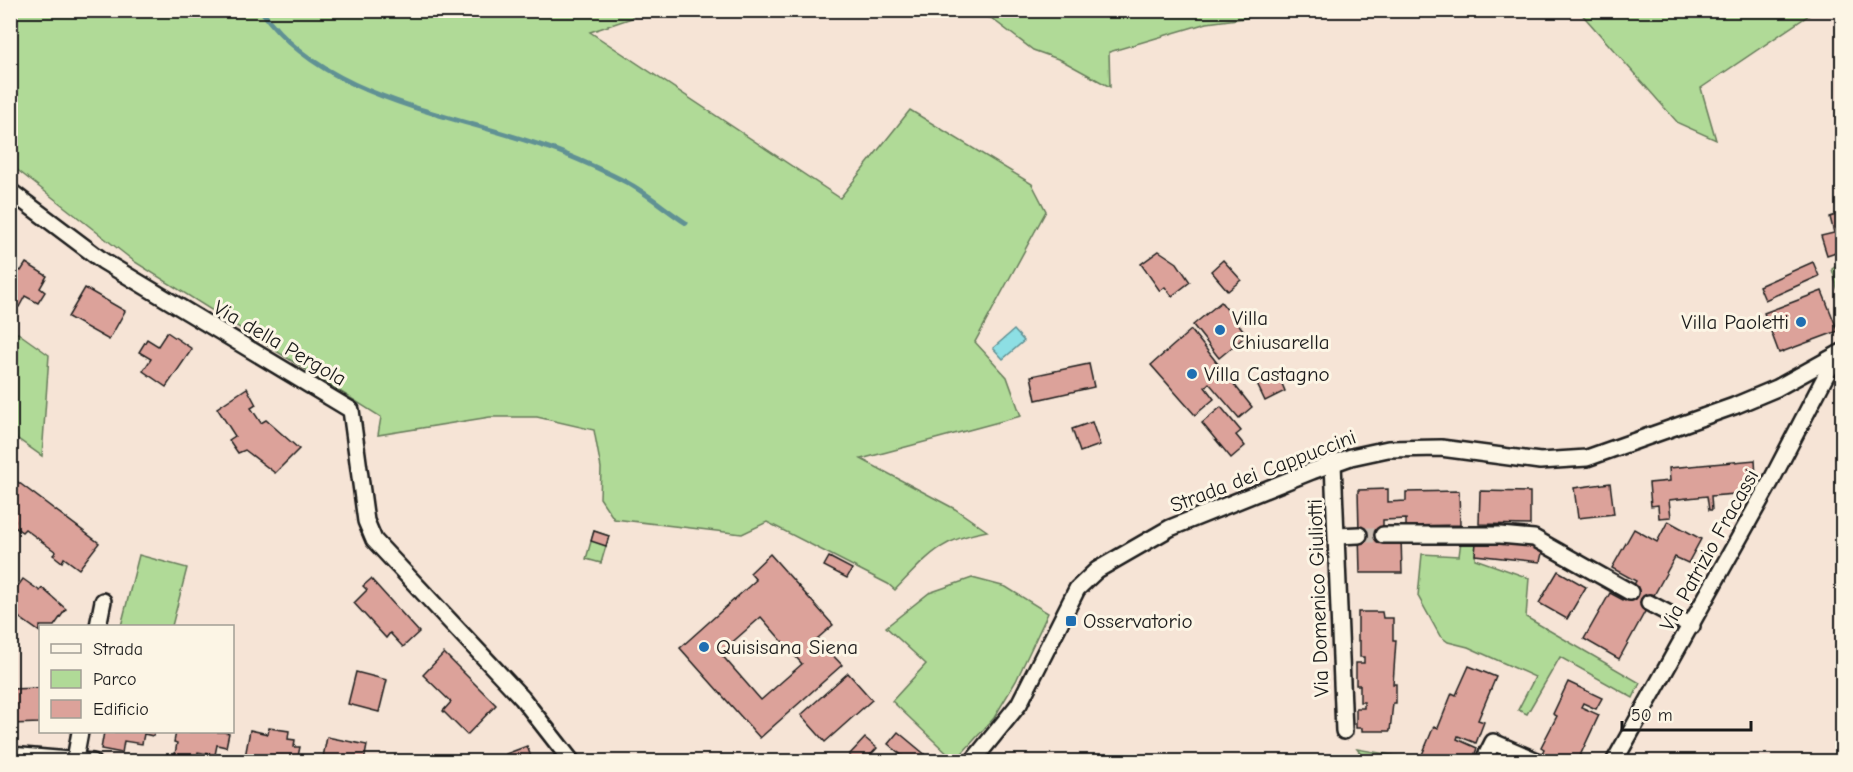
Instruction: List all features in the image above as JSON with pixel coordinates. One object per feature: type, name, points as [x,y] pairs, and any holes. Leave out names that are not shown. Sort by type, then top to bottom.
[{"type":"street","name":"Via della Pergola","points":[[10,191],[103,261],[351,410],[366,521],[374,540],[522,698],[572,762]]},
{"type":"street","name":"Strada dei Cappuccini","points":[[972,762],[1019,704],[1074,594],[1092,574],[1170,528],[1333,463],[1376,451],[1419,447],[1540,461],[1587,458],[1742,403],[1839,354]]},
{"type":"street","name":"Via Patrizio Fracassi","points":[[1614,762],[1692,626],[1839,354]]},
{"type":"street","name":"Via Domenico Giuliotti","points":[[1333,463],[1344,731]]},
{"type":"street","points":[[1383,535],[1500,535],[1534,538],[1630,592]]},
{"type":"street","points":[[1337,536],[1359,536]]},
{"type":"street","points":[[98,625],[103,601]]},
{"type":"street","points":[[1649,603],[1692,626]]},
{"type":"street","points":[[75,759],[80,733]]},
{"type":"street","points":[[1484,762],[1493,742],[1537,761]]},
{"type":"street","points":[[10,755],[93,762]]},
{"type":"green space","points":[[1299,10],[1207,23],[1109,52],[1110,87],[1061,60],[1033,50],[991,18],[957,11]]},
{"type":"green space","points":[[10,11],[633,11],[632,18],[590,32],[840,198],[910,110],[1032,184],[1046,211],[975,342],[1007,377],[1021,416],[861,459],[955,509],[987,531],[957,539],[935,551],[895,590],[888,584],[767,522],[742,534],[614,519],[600,498],[601,468],[594,430],[537,417],[490,417],[378,435],[381,417],[135,262],[11,165]]},
{"type":"green space","points":[[1579,11],[1815,11],[1701,88],[1716,140],[1678,123]]},
{"type":"green space","points":[[1842,262],[1842,305],[1832,269]]},
{"type":"green space","points":[[18,333],[49,355],[42,456],[11,434],[11,334]]},
{"type":"green space","points":[[594,531],[609,536],[601,563],[586,559]]},
{"type":"green space","points":[[1461,541],[1476,542],[1475,559],[1529,578],[1526,617],[1640,683],[1633,698],[1560,657],[1527,714],[1518,710],[1535,677],[1468,647],[1448,642],[1440,636],[1418,596],[1422,554],[1459,556]]},
{"type":"green space","points":[[139,555],[187,568],[172,625],[121,625]]},
{"type":"green space","points":[[972,578],[1006,587],[1048,613],[1016,681],[994,718],[955,761],[892,701],[926,664],[886,627],[929,593]]},
{"type":"green space","points":[[1357,749],[1397,756],[1394,761],[1366,761]]},
{"type":"water","points":[[1014,330],[1024,341],[1003,359],[993,348]]},
{"type":"building","points":[[1839,214],[1842,224],[1842,250],[1827,255],[1821,236],[1834,233],[1830,217]]},
{"type":"building","points":[[1159,251],[1177,263],[1190,282],[1172,296],[1165,287],[1160,291],[1141,264]]},
{"type":"building","points":[[1223,260],[1241,280],[1228,291],[1211,271]]},
{"type":"building","points":[[1813,262],[1819,276],[1765,300],[1759,286]]},
{"type":"building","points":[[26,263],[47,276],[40,288],[45,292],[38,303],[25,296],[19,307],[10,302],[10,265],[21,271]]},
{"type":"building","points":[[85,288],[125,311],[109,340],[68,317]]},
{"type":"building","name":"Villa Paoletti","points":[[1822,291],[1838,331],[1779,353],[1764,313]]},
{"type":"building","name":"Villa Chiusarella","points":[[1221,302],[1247,335],[1219,358],[1193,325]]},
{"type":"building","name":"Villa Castagno","points":[[1191,330],[1252,407],[1239,418],[1209,383],[1205,387],[1214,399],[1195,415],[1151,365]]},
{"type":"building","points":[[167,332],[192,349],[166,387],[143,371],[151,359],[139,352],[147,339],[158,346]]},
{"type":"building","points":[[1089,364],[1094,387],[1036,400],[1031,376]]},
{"type":"building","points":[[1277,372],[1285,391],[1265,401],[1256,382]]},
{"type":"building","points":[[247,388],[256,405],[251,408],[261,423],[266,420],[299,449],[275,473],[245,450],[238,453],[229,440],[235,436],[217,408]]},
{"type":"building","points":[[1221,407],[1241,431],[1236,435],[1245,446],[1231,458],[1202,423]]},
{"type":"building","points":[[1092,422],[1100,445],[1080,452],[1072,429]]},
{"type":"building","points":[[1755,460],[1756,478],[1748,493],[1711,496],[1712,510],[1709,510],[1707,496],[1669,500],[1671,517],[1659,518],[1658,505],[1651,506],[1649,483],[1670,481],[1669,468]]},
{"type":"building","points":[[10,476],[99,543],[79,569],[64,558],[62,562],[53,555],[56,552],[25,529],[22,532],[12,525],[15,521],[10,518]]},
{"type":"building","points":[[1610,483],[1614,514],[1578,518],[1574,488]]},
{"type":"building","points":[[1388,489],[1388,502],[1406,501],[1406,492],[1459,491],[1460,525],[1406,526],[1406,519],[1383,520],[1383,538],[1401,538],[1402,573],[1360,573],[1358,490]]},
{"type":"building","points":[[1480,491],[1530,492],[1530,525],[1479,524]]},
{"type":"building","points":[[1668,521],[1701,539],[1688,563],[1675,557],[1619,659],[1584,639],[1610,593],[1625,601],[1636,581],[1612,568],[1634,529],[1657,542]]},
{"type":"building","points":[[594,531],[609,536],[606,546],[591,541]]},
{"type":"building","points":[[1476,542],[1516,544],[1543,549],[1540,562],[1475,555]]},
{"type":"building","name":"Quisisana Siena","points":[[770,554],[833,625],[811,644],[818,651],[824,646],[842,665],[760,738],[680,648],[756,580],[750,573]],"holes":[[[761,617],[802,664],[761,700],[720,653]]]},
{"type":"building","points":[[829,557],[852,569],[847,578],[824,566]]},
{"type":"building","points":[[1558,571],[1586,587],[1567,619],[1539,603]]},
{"type":"building","points":[[23,579],[40,591],[42,588],[66,609],[55,625],[39,625],[39,631],[10,611],[10,597]]},
{"type":"building","points":[[371,579],[419,632],[403,647],[390,633],[386,638],[354,603],[367,590],[363,586]]},
{"type":"building","points":[[1358,612],[1382,612],[1383,618],[1393,618],[1393,640],[1396,640],[1393,684],[1396,684],[1396,703],[1393,703],[1390,731],[1362,731],[1362,728],[1356,728],[1356,708],[1364,708],[1364,702],[1360,702],[1360,685],[1356,685],[1356,663],[1364,663],[1364,657],[1360,657],[1360,641],[1358,641]]},
{"type":"building","points":[[444,653],[496,705],[467,735],[443,711],[451,702],[423,675]]},
{"type":"building","points":[[1469,666],[1496,677],[1478,720],[1484,722],[1476,743],[1458,736],[1457,739],[1477,748],[1472,762],[1419,762],[1434,726],[1438,728],[1452,693],[1456,695]]},
{"type":"building","points":[[356,672],[387,680],[379,712],[348,704]]},
{"type":"building","points":[[848,673],[872,700],[825,742],[801,715]]},
{"type":"building","points":[[1568,682],[1602,698],[1596,709],[1583,703],[1581,707],[1599,715],[1577,762],[1538,762],[1544,749],[1541,747],[1557,716],[1553,714]]},
{"type":"building","points":[[39,688],[39,723],[10,724],[10,689]]},
{"type":"building","points":[[269,728],[289,731],[288,739],[295,740],[294,747],[300,747],[297,761],[248,762],[248,758],[245,757],[250,730],[268,734]]},
{"type":"building","points":[[898,732],[928,757],[925,762],[910,762],[888,744]]},
{"type":"building","points":[[104,733],[154,733],[153,736],[144,734],[142,744],[124,741],[122,753],[101,749]]},
{"type":"building","points":[[176,733],[229,733],[226,747],[217,745],[215,755],[198,752],[196,762],[174,760],[177,743],[174,742]]},
{"type":"building","points":[[327,737],[367,745],[364,762],[322,762]]},
{"type":"building","points":[[865,738],[877,748],[864,762],[856,762],[849,755]]},
{"type":"building","points":[[527,746],[533,762],[509,762],[506,754]]},
{"type":"waterway","points":[[261,10],[288,41],[321,66],[358,86],[397,102],[568,155],[634,186],[686,223]]},
{"type":"tunnel","points":[[1359,535],[1383,535]]},
{"type":"place","name":"Villa Paoletti","points":[[1801,322]]},
{"type":"place","name":"Villa Chiusarella","points":[[1220,330]]},
{"type":"place","name":"Villa Castagno","points":[[1192,374]]},
{"type":"place","name":"Osservatorio","points":[[1071,621]]},
{"type":"place","name":"Quisisana Siena","points":[[704,647]]}]
